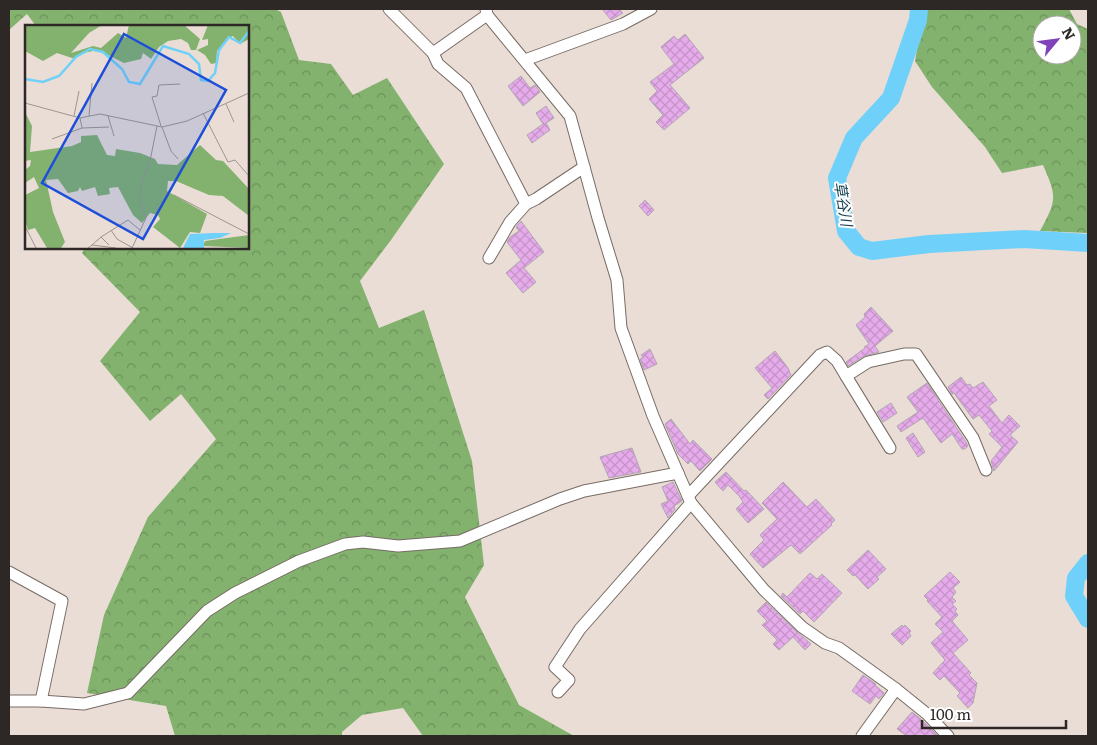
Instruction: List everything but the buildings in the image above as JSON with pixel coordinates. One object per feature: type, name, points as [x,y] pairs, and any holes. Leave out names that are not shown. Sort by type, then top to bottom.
[{"type":"street","points":[[389,9],[433,54],[438,64],[466,88],[526,204]]},
{"type":"street","points":[[525,60],[623,24],[651,9]]},
{"type":"street","points":[[433,54],[486,12],[570,116],[617,280],[620,328],[653,416],[690,500],[764,590],[802,627],[825,643],[839,648],[896,688],[927,714],[948,736]]},
{"type":"street","points":[[489,258],[510,222],[526,204],[584,167]]},
{"type":"street","points":[[558,692],[569,680],[555,667],[580,629],[690,500],[820,355],[827,352],[837,361],[890,448]]},
{"type":"street","points":[[846,376],[868,362],[904,354],[916,354],[973,438],[986,470]]},
{"type":"street","points":[[9,701],[84,704],[128,693],[207,611],[235,593],[299,561],[345,544],[363,542],[398,546],[460,541],[560,499],[584,491],[678,473]]},
{"type":"street","points":[[9,572],[62,601],[41,701]]},
{"type":"street","points":[[862,736],[896,688]]},
{"type":"green space","points":[[9,9],[275,9],[281,12],[299,60],[331,64],[353,95],[387,78],[444,164],[360,281],[379,328],[424,310],[472,461],[484,565],[465,597],[519,705],[574,736],[423,736],[403,708],[362,715],[342,732],[342,736],[175,736],[166,706],[87,693],[104,615],[148,517],[216,439],[181,394],[150,421],[100,361],[140,312],[82,253],[84,249],[249,249],[249,25],[35,25],[27,14],[9,30]]},
{"type":"green space","points":[[924,9],[1069,9],[1072,15],[1032,15],[1032,65],[1082,65],[1082,26],[1088,29],[1088,233],[1040,231],[1050,212],[1053,198],[1051,184],[1043,165],[1002,173],[985,147],[932,87],[915,61]]},
{"type":"waterway","name":"草谷川","points":[[919,9],[918,20],[891,98],[854,138],[837,178],[846,231],[859,247],[872,251],[929,244],[1024,239],[1088,243]]},
{"type":"waterway","name":"草谷川","points":[[1088,563],[1076,578],[1074,596],[1088,619]]}]
